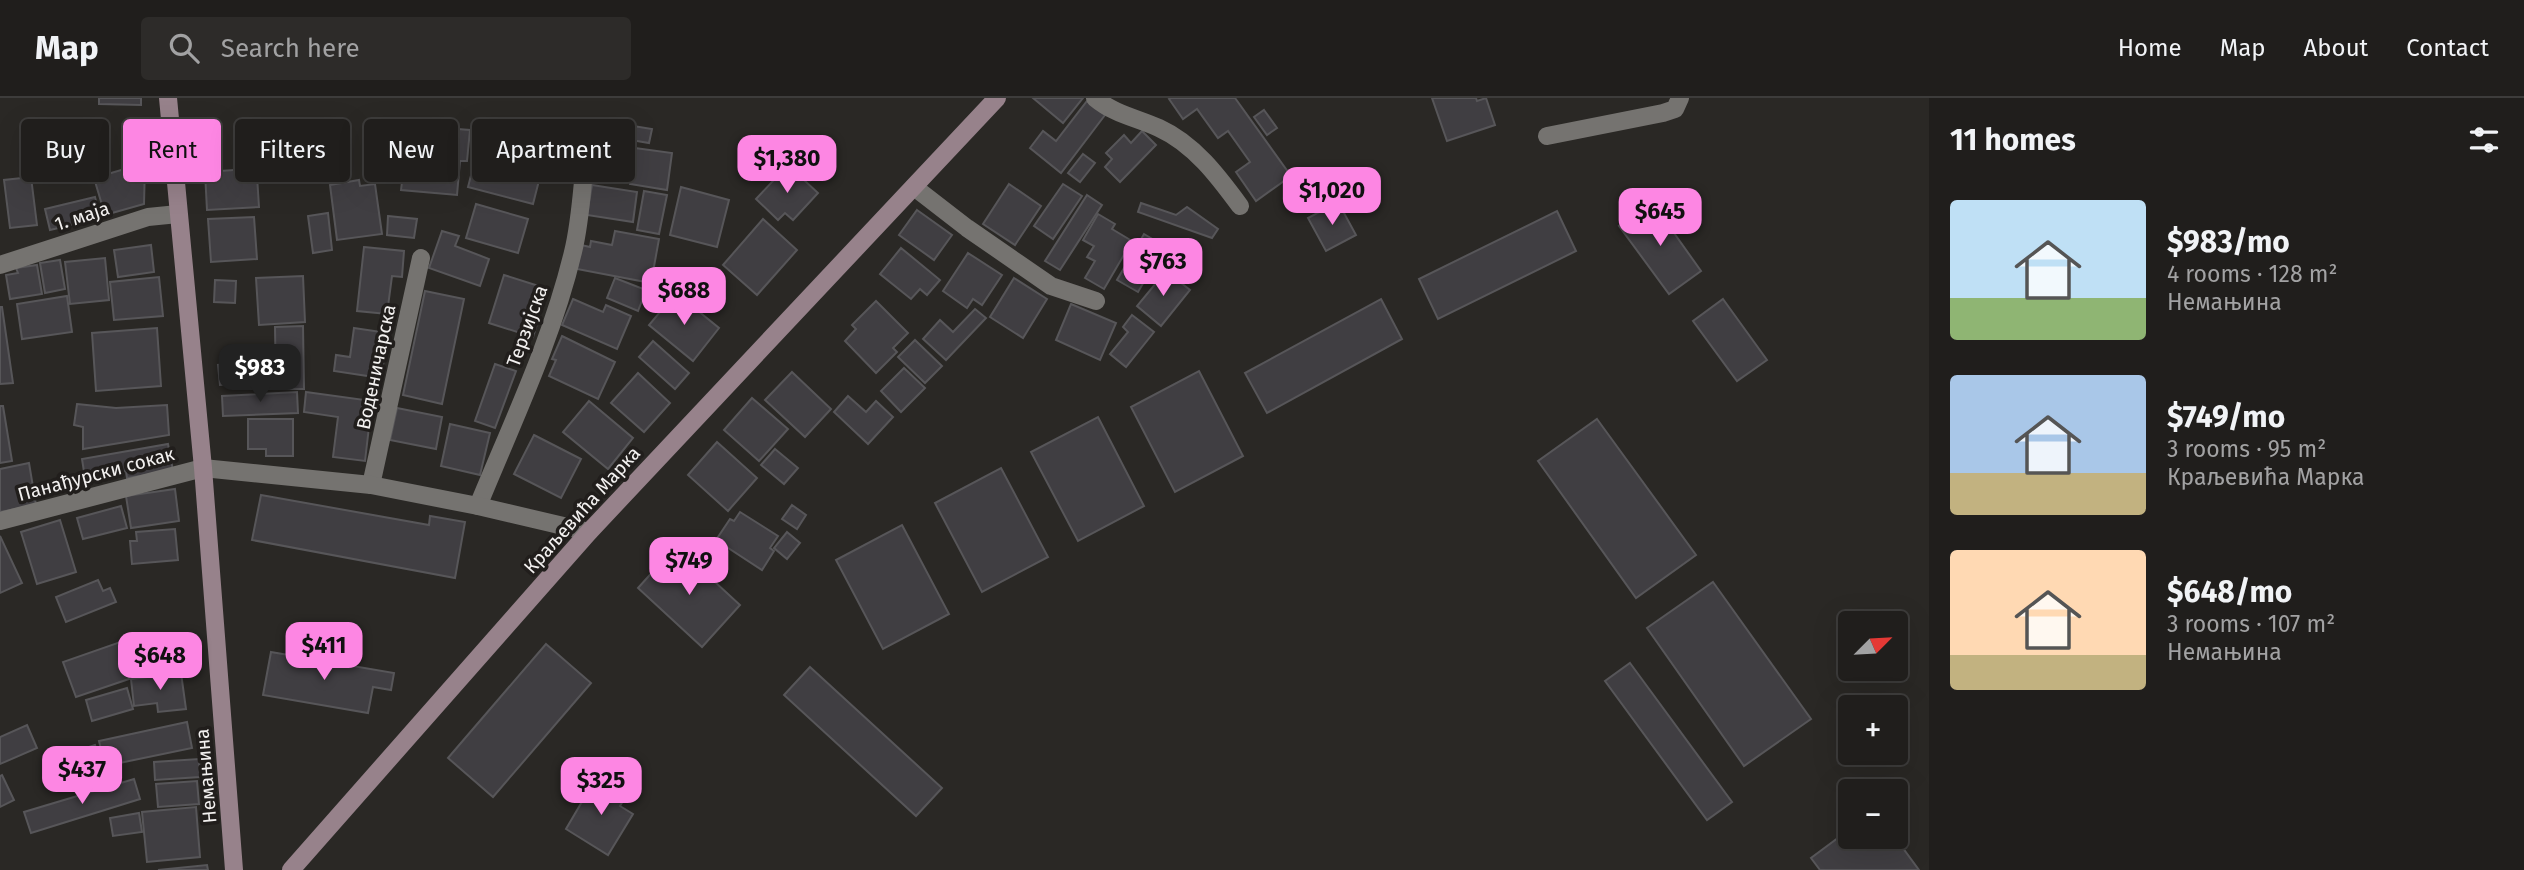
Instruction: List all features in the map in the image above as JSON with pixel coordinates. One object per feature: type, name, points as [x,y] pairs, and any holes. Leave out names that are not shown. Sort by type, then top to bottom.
[{"type":"main road","name":"Немањина","points":[[168,98],[202,468],[234,870]]},
{"type":"main road","name":"Краљевића Марка","points":[[291,870],[589,532],[997,98]]},
{"type":"street","points":[[1095,98],[1127,117],[1159,128],[1180,141],[1202,159],[1240,206]]},
{"type":"street","points":[[1547,136],[1663,113],[1675,109],[1680,98]]},
{"type":"street","name":"Терзијска","points":[[478,506],[550,328],[575,248],[583,182]]},
{"type":"street","points":[[914,187],[1016,264],[1051,286],[1096,302]]},
{"type":"street","name":"1. маја","points":[[0,265],[148,217],[178,214]]},
{"type":"street","name":"Воденичарска","points":[[371,485],[421,258]]},
{"type":"street","points":[[202,468],[371,485],[589,532]]},
{"type":"street","name":"Панађурски сокак","points":[[0,521],[202,468]]},
{"type":"building","points":[[99,98],[141,98],[141,105],[99,104]]},
{"type":"building","points":[[1033,98],[1083,98],[1063,123]]},
{"type":"building","points":[[1235,98],[1291,176],[1256,201],[1236,172],[1250,162],[1228,131],[1218,138],[1197,109],[1183,119],[1169,99]]},
{"type":"building","points":[[1432,98],[1476,98],[1477,101],[1486,98],[1495,125],[1447,141]]},
{"type":"building","points":[[1087,101],[1105,115],[1061,173],[1030,148],[1043,131],[1056,141]]},
{"type":"building","points":[[1264,110],[1277,128],[1267,135],[1254,117]]},
{"type":"building","points":[[635,126],[652,129],[649,143],[635,141]]},
{"type":"building","points":[[458,129],[470,130],[467,161],[460,161],[457,195],[401,190],[402,182],[458,182]]},
{"type":"building","points":[[1142,131],[1156,145],[1120,182],[1105,167],[1112,159],[1106,153],[1124,135],[1131,143]]},
{"type":"building","points":[[635,148],[672,153],[667,190],[630,184],[635,182]]},
{"type":"building","points":[[1083,154],[1095,163],[1080,182],[1068,173]]},
{"type":"building","points":[[788,165],[818,193],[793,220],[785,213],[778,220],[756,199]]},
{"type":"building","points":[[123,169],[123,182],[145,182],[144,204],[105,215],[95,182],[109,182],[109,174]]},
{"type":"building","points":[[235,170],[235,182],[257,182],[259,207],[207,210],[206,182],[221,182],[221,171]]},
{"type":"building","points":[[472,172],[472,182],[539,182],[533,204],[468,187]]},
{"type":"building","points":[[21,178],[21,182],[32,182],[37,225],[10,228],[4,180]]},
{"type":"building","points":[[359,180],[360,186],[375,184],[382,234],[337,240],[330,185]]},
{"type":"building","points":[[1009,184],[1041,206],[1015,245],[983,224]]},
{"type":"building","points":[[1063,184],[1082,196],[1053,239],[1034,226]]},
{"type":"building","points":[[592,185],[637,192],[633,222],[587,215]]},
{"type":"building","points":[[681,187],[729,200],[717,247],[670,235]]},
{"type":"building","points":[[644,191],[667,195],[659,234],[637,230]]},
{"type":"building","points":[[1087,195],[1102,205],[1060,270],[1045,261]]},
{"type":"building","points":[[95,197],[100,218],[50,230],[45,209]]},
{"type":"building","points":[[1338,202],[1356,235],[1326,251],[1308,218]]},
{"type":"building","points":[[1652,202],[1701,271],[1669,294],[1619,226]]},
{"type":"building","points":[[1141,203],[1176,215],[1187,207],[1218,229],[1212,238],[1138,212]]},
{"type":"building","points":[[476,204],[528,219],[518,253],[466,238]]},
{"type":"building","points":[[917,210],[952,235],[934,260],[899,235]]},
{"type":"building","points":[[1557,211],[1576,251],[1438,319],[1419,279]]},
{"type":"building","points":[[328,213],[332,250],[313,253],[308,216]]},
{"type":"building","points":[[1098,214],[1115,224],[1112,229],[1132,241],[1104,289],[1085,278],[1095,261],[1087,257],[1094,246],[1083,240]]},
{"type":"building","points":[[388,216],[417,219],[414,238],[387,235]]},
{"type":"building","points":[[254,217],[257,259],[211,262],[208,219]]},
{"type":"building","points":[[763,219],[797,250],[757,295],[723,265]]},
{"type":"building","points":[[442,231],[459,236],[455,246],[489,259],[480,286],[429,268]]},
{"type":"building","points":[[615,231],[659,239],[651,283],[577,269],[581,245],[590,247],[591,241],[612,245]]},
{"type":"building","points":[[1144,234],[1173,251],[1160,273],[1157,271],[1153,278],[1148,275],[1138,292],[1117,280]]},
{"type":"building","points":[[151,245],[154,272],[118,277],[114,250]]},
{"type":"building","points":[[364,247],[404,251],[402,277],[392,276],[387,314],[357,311]]},
{"type":"building","points":[[901,248],[940,280],[927,295],[920,289],[911,299],[880,274]]},
{"type":"building","points":[[968,253],[1002,275],[982,305],[973,299],[967,308],[943,291]]},
{"type":"building","points":[[105,258],[109,300],[70,304],[65,262]]},
{"type":"building","points":[[60,260],[65,289],[45,293],[40,263]]},
{"type":"building","points":[[37,265],[42,294],[10,299],[6,275],[18,273],[16,268]]},
{"type":"building","points":[[1166,271],[1190,290],[1161,326],[1137,306]]},
{"type":"building","points":[[504,275],[548,289],[533,337],[489,323]]},
{"type":"building","points":[[303,276],[305,322],[259,325],[256,278]]},
{"type":"building","points":[[159,277],[163,316],[114,320],[110,282]]},
{"type":"building","points":[[615,278],[646,290],[638,311],[607,298]]},
{"type":"building","points":[[1014,278],[1047,299],[1023,338],[990,317]]},
{"type":"building","points":[[215,280],[236,281],[235,303],[214,302]]},
{"type":"building","points":[[425,291],[464,299],[442,404],[403,395]]},
{"type":"building","points":[[676,293],[719,328],[693,361],[649,325]]},
{"type":"building","points":[[67,296],[72,332],[22,339],[17,304]]},
{"type":"building","points":[[573,299],[603,312],[606,305],[631,316],[617,349],[562,325]]},
{"type":"building","points":[[1381,299],[1402,339],[1267,413],[1245,373]]},
{"type":"building","points":[[1723,299],[1767,360],[1737,381],[1693,321]]},
{"type":"building","points":[[876,301],[908,333],[893,348],[897,352],[876,373],[845,341],[856,329],[852,325]]},
{"type":"building","points":[[1071,304],[1116,323],[1100,360],[1056,340]]},
{"type":"building","points":[[2,307],[13,383],[0,384]]},
{"type":"building","points":[[975,309],[986,318],[946,360],[923,339],[940,320],[953,332]]},
{"type":"building","points":[[1132,315],[1154,332],[1126,367],[1110,354],[1128,332],[1123,327]]},
{"type":"building","points":[[303,326],[304,389],[276,389],[275,327]]},
{"type":"building","points":[[157,328],[161,386],[96,391],[92,333]]},
{"type":"building","points":[[354,328],[388,333],[381,378],[334,371],[336,355],[350,357]]},
{"type":"building","points":[[562,336],[615,362],[598,399],[549,376],[556,360],[552,359]]},
{"type":"building","points":[[915,340],[942,366],[925,383],[898,357]]},
{"type":"building","points":[[653,341],[689,373],[675,389],[639,357]]},
{"type":"building","points":[[243,362],[245,383],[220,385],[218,365]]},
{"type":"building","points":[[495,364],[516,371],[495,428],[475,421]]},
{"type":"building","points":[[904,368],[925,388],[901,412],[881,391]]},
{"type":"building","points":[[1199,371],[1243,456],[1175,492],[1131,407]]},
{"type":"building","points":[[792,372],[831,409],[805,437],[765,400]]},
{"type":"building","points":[[638,373],[670,403],[644,432],[611,403]]},
{"type":"building","points":[[297,392],[298,413],[223,416],[222,396]]},
{"type":"building","points":[[306,392],[372,401],[365,461],[333,457],[338,417],[304,412]]},
{"type":"building","points":[[848,396],[866,412],[876,401],[893,417],[868,444],[834,412]]},
{"type":"building","points":[[752,398],[788,429],[759,461],[724,430]]},
{"type":"building","points":[[589,401],[633,438],[608,469],[563,432]]},
{"type":"building","points":[[77,404],[116,408],[167,405],[169,435],[83,449],[83,427],[74,425]]},
{"type":"building","points":[[0,406],[3,406],[12,461],[0,463]]},
{"type":"building","points":[[397,408],[442,417],[436,449],[390,440]]},
{"type":"building","points":[[1098,417],[1144,506],[1078,541],[1031,452]]},
{"type":"building","points":[[248,419],[293,419],[293,456],[266,456],[266,449],[248,449]]},
{"type":"building","points":[[1597,419],[1696,555],[1636,598],[1538,461]]},
{"type":"building","points":[[450,424],[490,433],[480,475],[441,466]]},
{"type":"building","points":[[534,435],[581,459],[561,498],[514,474]]},
{"type":"building","points":[[717,442],[757,478],[728,511],[688,475]]},
{"type":"building","points":[[168,444],[173,471],[127,478],[126,471],[85,478],[82,459]]},
{"type":"building","points":[[775,449],[798,468],[784,484],[761,465]]},
{"type":"building","points":[[29,463],[36,505],[0,512],[0,469]]},
{"type":"building","points":[[1001,468],[1048,557],[982,592],[935,503]]},
{"type":"building","points":[[175,489],[179,521],[131,528],[126,496]]},
{"type":"building","points":[[261,495],[429,525],[430,516],[465,522],[455,578],[252,540]]},
{"type":"building","points":[[792,505],[806,515],[797,529],[782,519]]},
{"type":"building","points":[[121,506],[127,528],[83,539],[77,518]]},
{"type":"building","points":[[740,512],[778,536],[770,548],[774,551],[762,570],[716,540],[730,519],[734,521]]},
{"type":"building","points":[[60,520],[76,572],[37,584],[21,532]]},
{"type":"building","points":[[902,525],[949,614],[883,649],[836,560]]},
{"type":"building","points":[[175,529],[178,560],[132,564],[130,541],[137,541],[136,532]]},
{"type":"building","points":[[787,532],[800,543],[787,559],[774,548]]},
{"type":"building","points":[[0,536],[22,583],[0,593]]},
{"type":"building","points":[[676,546],[740,605],[702,647],[638,588]]},
{"type":"building","points":[[98,580],[103,591],[110,588],[116,602],[66,622],[56,597]]},
{"type":"building","points":[[1713,582],[1811,719],[1744,766],[1647,628]]},
{"type":"building","points":[[126,640],[129,679],[76,697],[63,662]]},
{"type":"building","points":[[178,641],[182,668],[133,675],[129,648]]},
{"type":"building","points":[[546,644],[591,683],[493,797],[448,758]]},
{"type":"building","points":[[271,652],[394,673],[391,690],[373,687],[368,713],[263,695]]},
{"type":"building","points":[[1630,663],[1732,802],[1707,820],[1605,681]]},
{"type":"building","points":[[810,667],[942,788],[916,816],[784,695]]},
{"type":"building","points":[[181,673],[186,709],[158,712],[157,703],[134,706],[131,679]]},
{"type":"building","points":[[127,688],[133,709],[92,721],[86,700]]},
{"type":"building","points":[[187,722],[192,748],[105,766],[99,741]]},
{"type":"building","points":[[27,725],[37,748],[0,764],[0,737]]},
{"type":"building","points":[[95,745],[102,768],[63,781],[55,758]]},
{"type":"building","points":[[199,759],[200,777],[155,780],[154,762]]},
{"type":"building","points":[[2,775],[14,800],[0,807],[0,776]]},
{"type":"building","points":[[596,778],[626,796],[620,806],[633,814],[608,855],[566,829]]},
{"type":"building","points":[[134,779],[140,799],[31,833],[24,812]]},
{"type":"building","points":[[197,781],[199,804],[158,807],[156,784]]},
{"type":"building","points":[[196,807],[200,857],[147,862],[142,812]]},
{"type":"building","points":[[139,813],[142,832],[113,836],[110,818]]},
{"type":"building","points":[[1838,838],[1838,849],[1904,849],[1919,870],[1820,870],[1811,858]]},
{"type":"building","points":[[207,865],[208,870],[158,870]]}]
